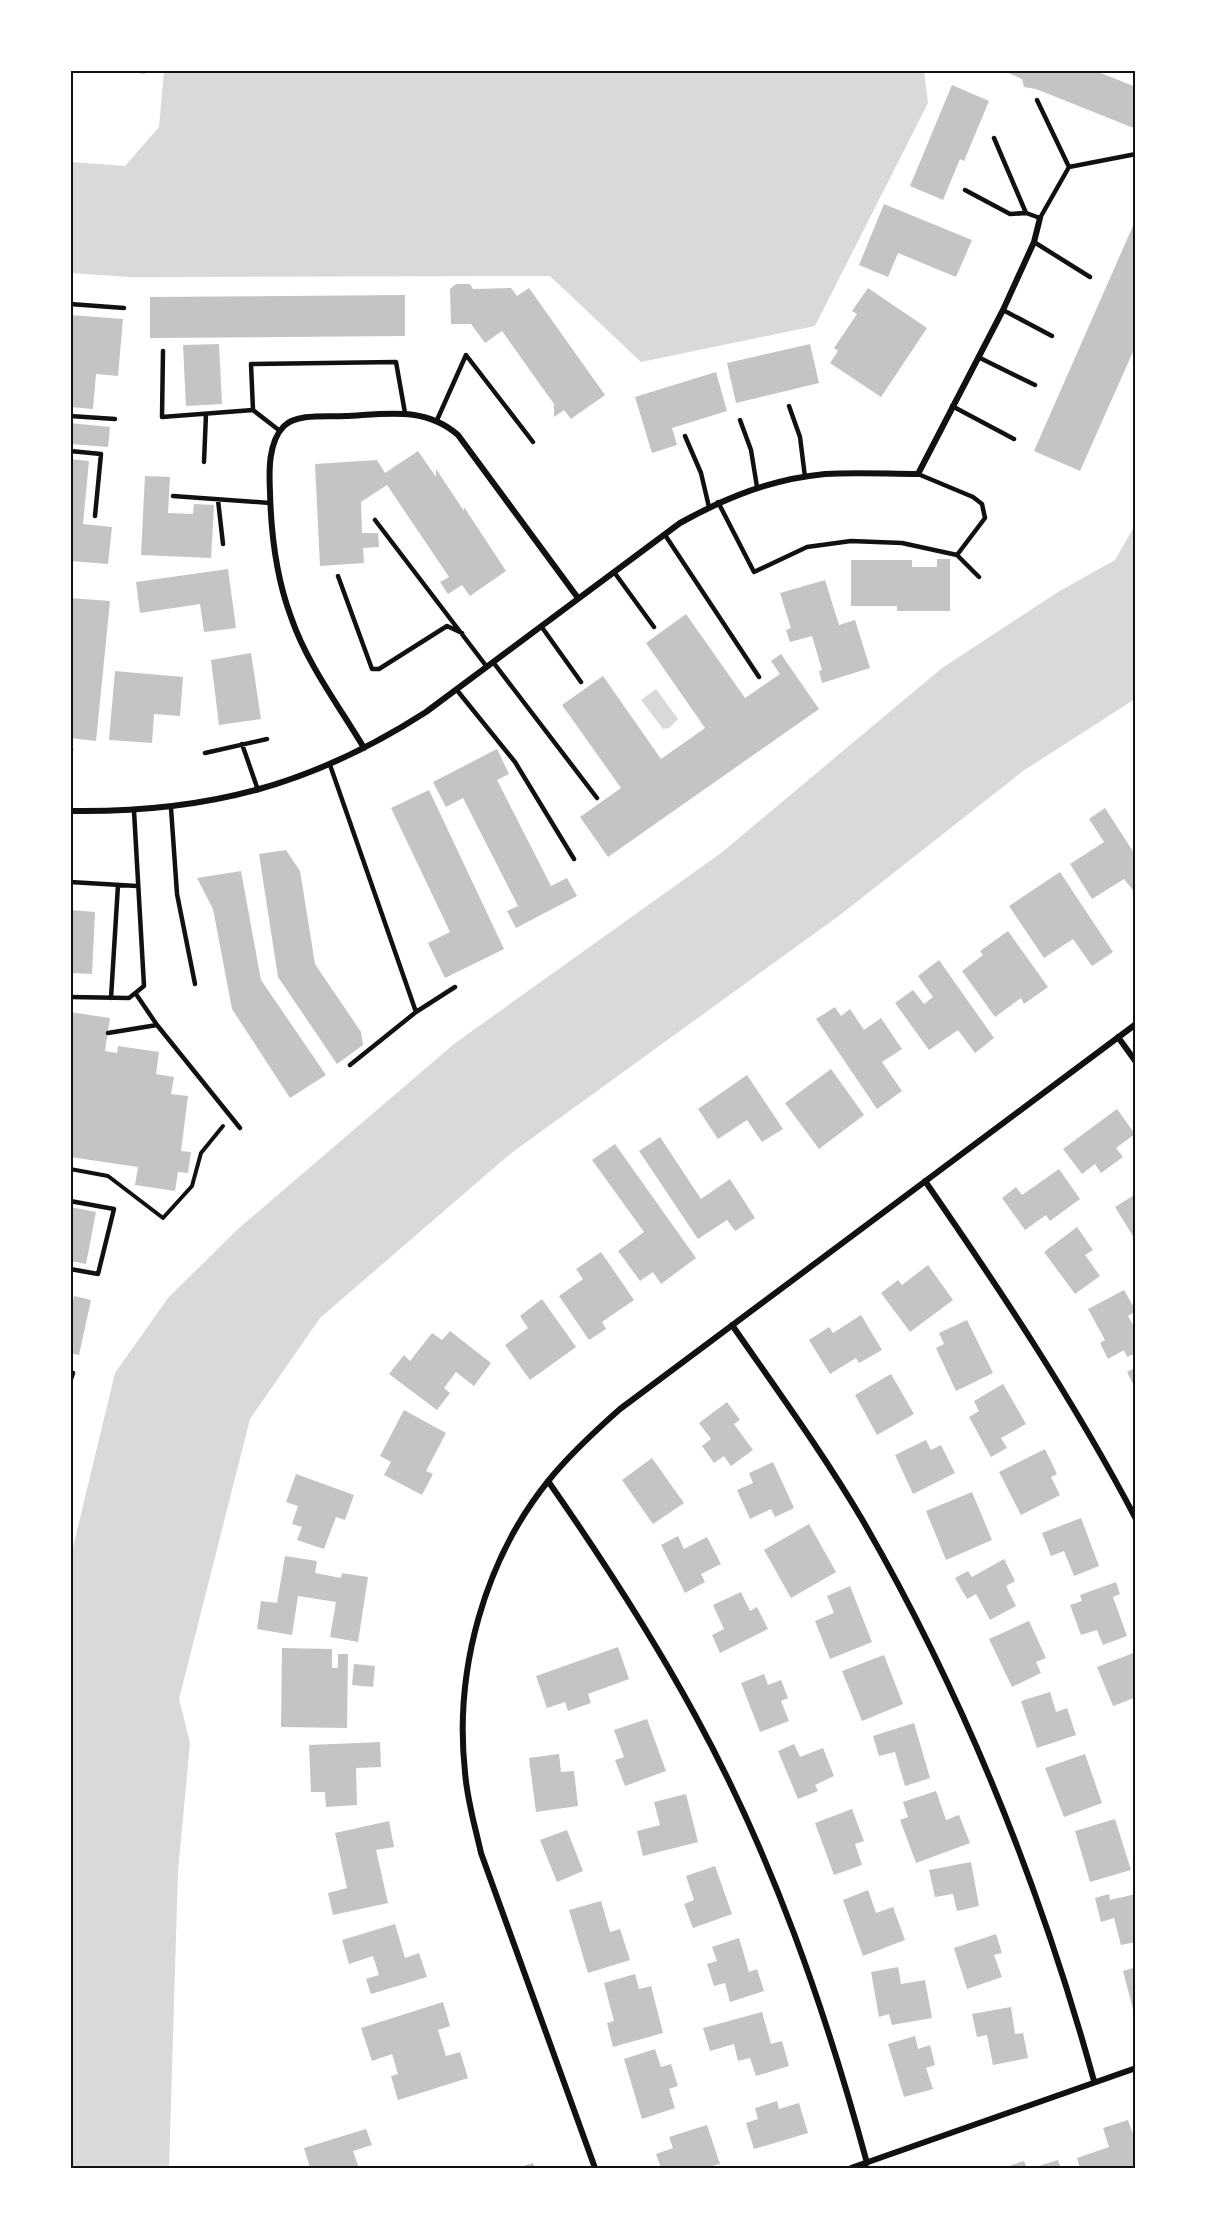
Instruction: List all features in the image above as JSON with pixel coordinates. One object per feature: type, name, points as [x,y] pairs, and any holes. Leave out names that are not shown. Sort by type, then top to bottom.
[{"type":"street","points":[[70,811],[134,811],[219,800],[258,790],[330,765],[393,733],[665,535],[718,502],[758,488],[805,477],[827,474],[918,474],[1003,310],[1034,242],[1040,218]]},
{"type":"street","points":[[364,748],[304,648],[290,616],[276,558],[269,473],[274,442],[284,425],[301,418],[405,413],[438,420],[458,435],[578,598]]},
{"type":"street","points":[[595,2169],[481,1853],[465,1772],[463,1706],[476,1625],[492,1578],[513,1534],[548,1481],[582,1442],[620,1409],[1136,1024]]},
{"type":"street","points":[[1118,1037],[1136,1062]]},
{"type":"street","points":[[925,1181],[1004,1294],[1061,1385],[1136,1520]]},
{"type":"street","points":[[732,1325],[808,1434],[862,1520],[957,1700],[998,1793],[1034,1887],[1067,1983],[1094,2081]]},
{"type":"street","points":[[548,1481],[598,1552],[649,1633],[696,1717],[739,1802],[778,1890],[812,1979],[867,2163]]},
{"type":"street","points":[[851,2169],[1136,2068]]},
{"type":"lane","points":[[1037,100],[1069,167]]},
{"type":"lane","points":[[993,138],[1026,213]]},
{"type":"lane","points":[[965,190],[1010,214],[1026,213],[1040,218],[1069,167],[1136,154]]},
{"type":"lane","points":[[1034,242],[1090,277]]},
{"type":"lane","points":[[70,304],[124,308]]},
{"type":"lane","points":[[1003,310],[1052,336]]},
{"type":"lane","points":[[163,351],[162,417],[253,410],[280,431]]},
{"type":"lane","points":[[438,420],[466,356],[533,442]]},
{"type":"lane","points":[[978,357],[1035,385]]},
{"type":"lane","points":[[253,410],[251,364],[396,362],[405,413]]},
{"type":"lane","points":[[789,406],[800,437],[805,477]]},
{"type":"lane","points":[[952,406],[1014,439]]},
{"type":"lane","points":[[204,462],[206,414]]},
{"type":"lane","points":[[70,416],[115,419]]},
{"type":"lane","points":[[741,420],[751,450],[758,488]]},
{"type":"lane","points":[[685,436],[701,473],[709,507]]},
{"type":"lane","points":[[70,452],[101,454],[95,516]]},
{"type":"lane","points":[[918,474],[973,497],[982,504],[985,518],[957,555]]},
{"type":"lane","points":[[173,496],[270,503]]},
{"type":"lane","points":[[218,500],[223,544]]},
{"type":"lane","points":[[718,502],[754,572],[807,547],[851,541],[902,543],[957,555],[979,577]]},
{"type":"lane","points":[[375,520],[462,633],[490,664],[597,798]]},
{"type":"lane","points":[[665,535],[759,677]]},
{"type":"lane","points":[[614,572],[654,627]]},
{"type":"lane","points":[[338,576],[372,669],[379,669],[447,626],[462,633]]},
{"type":"lane","points":[[541,626],[581,682]]},
{"type":"lane","points":[[456,689],[515,762],[574,859]]},
{"type":"lane","points":[[205,753],[267,738]]},
{"type":"lane","points":[[242,744],[258,790]]},
{"type":"lane","points":[[330,765],[416,1012]]},
{"type":"lane","points":[[171,808],[177,894],[195,984]]},
{"type":"lane","points":[[70,997],[129,998],[144,986],[134,811]]},
{"type":"lane","points":[[70,882],[137,886]]},
{"type":"lane","points":[[111,998],[118,885]]},
{"type":"lane","points":[[350,1065],[416,1012],[455,987]]},
{"type":"lane","points":[[136,994],[157,1024],[240,1128]]},
{"type":"lane","points":[[108,1033],[157,1024]]},
{"type":"lane","points":[[70,1201],[114,1209],[98,1274],[70,1269]]},
{"type":"lane","points":[[70,1382],[73,1373]]},
{"type":"path","points":[[70,1169],[108,1176],[164,1218],[192,1186],[201,1153],[231,1116]]},
{"type":"shaded area","points":[[164,71],[924,71],[928,103],[815,326],[641,362],[550,276],[128,277],[71,273],[71,162],[125,166],[159,127]]},
{"type":"shaded area","points":[[1135,525],[1135,699],[1023,771],[840,915],[510,1154],[320,1318],[250,1419],[179,1699],[190,1743],[178,1871],[169,2168],[71,2168],[71,1591],[73,1547],[115,1373],[168,1298],[239,1228],[454,1044],[721,853],[942,668],[1058,592],[1115,560]]},
{"type":"shaded area","points":[[656,689],[678,719],[669,728],[663,729],[641,700]]},
{"type":"building","points":[[117,70],[145,70],[145,74]]},
{"type":"building","points":[[1002,70],[1093,70],[1136,87],[1136,129],[1036,89],[1024,87],[1022,79]]},
{"type":"building","points":[[952,85],[989,101],[964,161],[960,159],[943,200],[910,186]]},
{"type":"building","points":[[884,204],[972,240],[956,277],[898,253],[888,277],[859,265]]},
{"type":"building","points":[[1136,219],[1136,345],[1080,471],[1034,451]]},
{"type":"building","points":[[456,284],[470,284],[473,289],[511,288],[517,296],[529,288],[605,395],[571,419],[564,410],[554,417],[554,404],[502,331],[485,343],[471,324],[451,324],[450,289]]},
{"type":"building","points":[[868,288],[927,328],[881,397],[830,363],[838,351],[834,348],[857,314],[852,311]]},
{"type":"building","points":[[405,295],[405,336],[150,338],[150,297]]},
{"type":"building","points":[[70,315],[123,319],[118,376],[96,374],[93,409],[70,407]]},
{"type":"building","points":[[219,344],[222,404],[186,406],[183,345]]},
{"type":"building","points":[[810,344],[819,383],[736,403],[727,363]]},
{"type":"building","points":[[716,372],[727,411],[672,428],[677,445],[652,453],[635,397]]},
{"type":"building","points":[[70,423],[110,427],[108,447],[70,444]]},
{"type":"building","points":[[418,451],[436,477],[436,469],[464,511],[464,507],[506,571],[470,596],[462,585],[448,594],[440,582],[449,577],[387,485],[361,502],[362,533],[378,533],[379,547],[363,548],[364,563],[320,566],[315,464],[377,460],[385,473]]},
{"type":"building","points":[[70,459],[89,461],[83,524],[112,527],[108,564],[70,561]]},
{"type":"building","points":[[145,476],[170,477],[168,513],[193,514],[194,504],[214,505],[211,558],[141,555]]},
{"type":"building","points":[[937,559],[950,559],[950,611],[897,611],[897,606],[851,606],[851,560],[912,560],[912,567],[937,567]]},
{"type":"building","points":[[228,569],[236,628],[204,632],[200,604],[140,613],[136,582]]},
{"type":"building","points":[[825,580],[839,625],[855,620],[870,668],[822,683],[819,671],[822,670],[812,636],[790,642],[786,630],[791,628],[780,593]]},
{"type":"building","points":[[70,598],[110,601],[96,741],[70,738]]},
{"type":"building","points":[[686,614],[745,698],[780,674],[771,661],[781,654],[819,709],[608,857],[580,817],[621,788],[562,705],[603,676],[661,759],[705,728],[646,643]]},
{"type":"building","points":[[251,653],[261,719],[219,725],[211,660]]},
{"type":"building","points":[[115,671],[183,677],[180,716],[154,714],[152,743],[109,740]]},
{"type":"building","points":[[497,749],[509,774],[497,780],[551,886],[567,878],[577,896],[516,928],[507,911],[518,906],[463,798],[446,807],[433,782]]},
{"type":"building","points":[[429,790],[504,949],[445,978],[428,943],[450,932],[391,808]]},
{"type":"building","points":[[1105,808],[1136,856],[1136,894],[1124,879],[1092,899],[1070,864],[1104,842],[1089,819]]},
{"type":"building","points":[[286,850],[300,871],[315,964],[361,1032],[363,1045],[337,1064],[278,977],[259,854]]},
{"type":"building","points":[[241,871],[261,980],[326,1075],[290,1098],[232,1009],[213,909],[197,878]]},
{"type":"building","points":[[1060,872],[1113,952],[1092,966],[1073,939],[1044,958],[1009,906]]},
{"type":"building","points":[[70,910],[95,912],[92,974],[70,973]]},
{"type":"building","points":[[1008,931],[1048,987],[1024,1004],[1021,998],[995,1017],[962,971],[983,955],[980,951]]},
{"type":"building","points":[[939,960],[994,1038],[975,1053],[958,1030],[929,1050],[895,1003],[913,990],[924,1004],[933,997],[918,976]]},
{"type":"building","points":[[835,1007],[841,1016],[850,1009],[864,1030],[881,1018],[902,1049],[882,1062],[902,1091],[877,1109],[816,1019]]},
{"type":"building","points":[[70,1012],[110,1018],[105,1051],[117,1053],[118,1046],[159,1052],[156,1074],[174,1077],[171,1094],[188,1096],[181,1151],[191,1152],[188,1173],[178,1172],[175,1191],[135,1185],[138,1167],[70,1157]]},
{"type":"building","points":[[831,1069],[864,1115],[819,1149],[785,1103]]},
{"type":"building","points":[[747,1075],[783,1129],[762,1142],[747,1120],[718,1139],[698,1109]]},
{"type":"building","points":[[1117,1109],[1135,1134],[1116,1148],[1123,1157],[1101,1173],[1095,1164],[1082,1174],[1063,1149]]},
{"type":"building","points":[[660,1137],[701,1199],[730,1179],[755,1218],[735,1231],[727,1220],[698,1239],[639,1151]]},
{"type":"building","points":[[615,1144],[696,1258],[661,1284],[653,1272],[640,1281],[618,1251],[644,1232],[592,1160]]},
{"type":"building","points":[[1059,1169],[1080,1199],[1050,1221],[1046,1215],[1025,1230],[1002,1198],[1016,1187],[1022,1195]]},
{"type":"building","points":[[1136,1194],[1136,1241],[1115,1207]]},
{"type":"building","points":[[70,1207],[96,1212],[86,1264],[70,1261]]},
{"type":"building","points":[[1077,1227],[1093,1250],[1085,1255],[1100,1276],[1075,1294],[1044,1252]]},
{"type":"building","points":[[601,1252],[634,1300],[602,1322],[606,1329],[589,1340],[559,1296],[583,1279],[576,1269]]},
{"type":"building","points":[[928,1265],[953,1300],[910,1332],[881,1293],[898,1280],[902,1285]]},
{"type":"building","points":[[1124,1290],[1136,1311],[1128,1316],[1136,1330],[1136,1353],[1127,1357],[1124,1350],[1108,1359],[1100,1343],[1105,1340],[1088,1309]]},
{"type":"building","points":[[74,1296],[91,1300],[79,1355],[70,1353],[70,1314]]},
{"type":"building","points":[[542,1299],[576,1347],[530,1380],[505,1345],[528,1328],[520,1316]]},
{"type":"building","points":[[861,1315],[882,1350],[859,1363],[856,1358],[830,1374],[809,1340],[829,1327],[833,1333]]},
{"type":"building","points":[[967,1320],[993,1373],[956,1391],[936,1348],[944,1344],[939,1333]]},
{"type":"building","points":[[450,1331],[491,1363],[474,1386],[456,1372],[444,1388],[450,1393],[437,1410],[389,1374],[404,1355],[410,1361],[432,1333],[442,1340]]},
{"type":"building","points":[[1136,1367],[1136,1390],[1127,1372]]},
{"type":"building","points":[[891,1374],[914,1414],[877,1435],[855,1395]]},
{"type":"building","points":[[1003,1384],[1026,1424],[1001,1438],[1007,1448],[991,1457],[969,1417],[979,1411],[974,1401]]},
{"type":"building","points":[[727,1402],[740,1420],[734,1424],[753,1450],[731,1466],[724,1456],[714,1463],[702,1446],[711,1439],[699,1423]]},
{"type":"building","points":[[404,1410],[446,1433],[426,1471],[433,1474],[422,1495],[384,1475],[391,1462],[380,1456]]},
{"type":"building","points":[[926,1440],[931,1450],[941,1445],[955,1473],[913,1494],[895,1455]]},
{"type":"building","points":[[1045,1449],[1057,1474],[1051,1477],[1060,1495],[1021,1515],[999,1472]]},
{"type":"building","points":[[652,1458],[684,1503],[653,1524],[622,1480]]},
{"type":"building","points":[[773,1462],[794,1508],[775,1517],[771,1509],[750,1519],[737,1490],[753,1483],[749,1473]]},
{"type":"building","points":[[296,1474],[354,1495],[345,1520],[336,1517],[324,1549],[297,1540],[302,1527],[292,1524],[298,1506],[286,1502]]},
{"type":"building","points":[[972,1492],[992,1540],[946,1560],[926,1511]]},
{"type":"building","points":[[1081,1518],[1099,1566],[1074,1576],[1064,1551],[1051,1556],[1042,1533]]},
{"type":"building","points":[[809,1524],[836,1572],[791,1598],[764,1550]]},
{"type":"building","points":[[678,1536],[684,1549],[707,1537],[721,1564],[701,1574],[705,1582],[685,1593],[661,1545]]},
{"type":"building","points":[[285,1556],[317,1561],[315,1573],[341,1578],[342,1573],[368,1577],[358,1642],[330,1637],[336,1602],[298,1596],[292,1635],[257,1629],[261,1601],[277,1603]]},
{"type":"building","points":[[1004,1559],[1015,1581],[1006,1586],[1016,1606],[990,1620],[976,1594],[967,1599],[955,1578],[968,1571],[972,1577]]},
{"type":"building","points":[[1116,1582],[1120,1594],[1113,1597],[1127,1636],[1103,1645],[1097,1630],[1081,1635],[1070,1605],[1082,1601],[1080,1595]]},
{"type":"building","points":[[850,1586],[872,1642],[830,1659],[815,1621],[834,1613],[827,1596]]},
{"type":"building","points":[[741,1592],[750,1611],[757,1607],[768,1629],[720,1653],[712,1635],[724,1629],[713,1605]]},
{"type":"building","points":[[1029,1621],[1046,1658],[1036,1662],[1041,1673],[1012,1687],[989,1639]]},
{"type":"building","points":[[618,1647],[629,1679],[588,1694],[591,1703],[568,1711],[565,1702],[547,1708],[536,1676]]},
{"type":"building","points":[[282,1648],[332,1649],[332,1668],[338,1668],[338,1654],[348,1654],[347,1728],[281,1727]]},
{"type":"building","points":[[1136,1652],[1136,1702],[1134,1698],[1113,1706],[1097,1667]]},
{"type":"building","points":[[884,1655],[903,1704],[862,1721],[842,1671]]},
{"type":"building","points":[[354,1664],[375,1666],[373,1687],[352,1685]]},
{"type":"building","points":[[764,1674],[768,1685],[781,1680],[788,1698],[781,1701],[789,1721],[760,1732],[741,1683]]},
{"type":"building","points":[[1050,1692],[1056,1712],[1067,1708],[1076,1735],[1037,1748],[1021,1701]]},
{"type":"building","points":[[647,1719],[666,1771],[625,1786],[615,1760],[624,1757],[614,1730]]},
{"type":"building","points":[[914,1723],[930,1778],[905,1786],[895,1752],[879,1756],[873,1736]]},
{"type":"building","points":[[380,1742],[381,1767],[356,1768],[357,1805],[326,1807],[325,1792],[311,1792],[309,1745]]},
{"type":"building","points":[[794,1744],[800,1757],[823,1748],[834,1776],[815,1785],[818,1791],[798,1799],[778,1751]]},
{"type":"building","points":[[559,1754],[561,1772],[574,1771],[578,1806],[536,1812],[529,1758]]},
{"type":"building","points":[[1085,1754],[1102,1803],[1064,1817],[1045,1768]]},
{"type":"building","points":[[936,1791],[946,1820],[959,1815],[970,1843],[916,1863],[900,1820],[908,1817],[903,1802]]},
{"type":"building","points":[[686,1794],[698,1842],[643,1856],[637,1831],[660,1825],[654,1802]]},
{"type":"building","points":[[852,1809],[864,1841],[855,1844],[862,1865],[834,1875],[815,1823]]},
{"type":"building","points":[[1115,1819],[1131,1870],[1090,1882],[1075,1831]]},
{"type":"building","points":[[389,1821],[394,1847],[376,1850],[388,1903],[333,1915],[328,1893],[347,1888],[335,1833]]},
{"type":"building","points":[[567,1830],[583,1871],[557,1882],[540,1840]]},
{"type":"building","points":[[971,1862],[979,1906],[957,1911],[953,1894],[935,1897],[929,1870]]},
{"type":"building","points":[[715,1866],[732,1914],[693,1928],[684,1904],[694,1900],[686,1876]]},
{"type":"building","points":[[868,1890],[876,1913],[893,1907],[905,1940],[863,1956],[843,1900]]},
{"type":"building","points":[[1109,1894],[1110,1900],[1136,1894],[1136,1942],[1121,1945],[1114,1918],[1101,1922],[1095,1898]]},
{"type":"building","points":[[601,1901],[610,1932],[620,1929],[630,1960],[588,1973],[569,1910]]},
{"type":"building","points":[[395,1924],[405,1958],[419,1953],[427,1977],[371,1994],[366,1979],[379,1975],[373,1956],[349,1964],[342,1940]]},
{"type":"building","points":[[996,1934],[1002,1953],[994,1955],[1002,1977],[967,1989],[954,1948]]},
{"type":"building","points":[[739,1938],[749,1972],[757,1969],[764,1991],[730,2002],[725,1983],[714,1986],[707,1964],[717,1961],[712,1947]]},
{"type":"building","points":[[898,1967],[901,1984],[925,1980],[932,2018],[892,2025],[889,2014],[879,2017],[871,1972]]},
{"type":"building","points":[[1136,1967],[1136,2016],[1135,2017],[1123,1971]]},
{"type":"building","points":[[635,1974],[639,1989],[651,1986],[663,2033],[613,2047],[607,2023],[614,2021],[604,1983]]},
{"type":"building","points":[[443,2002],[450,2026],[438,2030],[446,2056],[460,2052],[468,2078],[398,2100],[391,2076],[398,2074],[392,2054],[372,2061],[361,2028]]},
{"type":"building","points":[[1011,2007],[1015,2034],[1023,2033],[1028,2058],[993,2065],[987,2035],[977,2037],[972,2014]]},
{"type":"building","points":[[762,2012],[771,2044],[782,2041],[789,2066],[756,2076],[750,2058],[738,2061],[734,2044],[710,2051],[703,2028]]},
{"type":"building","points":[[915,2036],[918,2049],[930,2045],[935,2065],[926,2068],[933,2089],[904,2097],[888,2044]]},
{"type":"building","points":[[655,2049],[661,2067],[671,2064],[678,2086],[669,2089],[675,2108],[642,2119],[624,2059]]},
{"type":"building","points":[[777,2101],[779,2109],[799,2103],[808,2133],[754,2149],[746,2123],[758,2119],[755,2108]]},
{"type":"building","points":[[1128,2120],[1136,2142],[1136,2168],[1080,2168],[1077,2158],[1109,2147],[1103,2128]]},
{"type":"building","points":[[707,2125],[720,2164],[704,2168],[661,2168],[656,2154],[673,2148],[669,2137]]},
{"type":"building","points":[[366,2129],[372,2145],[353,2151],[359,2168],[310,2168],[304,2148]]},
{"type":"building","points":[[1058,2160],[1061,2168],[1032,2168]]},
{"type":"building","points":[[1024,2161],[1027,2168],[1003,2168]]},
{"type":"building","points":[[533,2163],[535,2168],[516,2168]]}]
